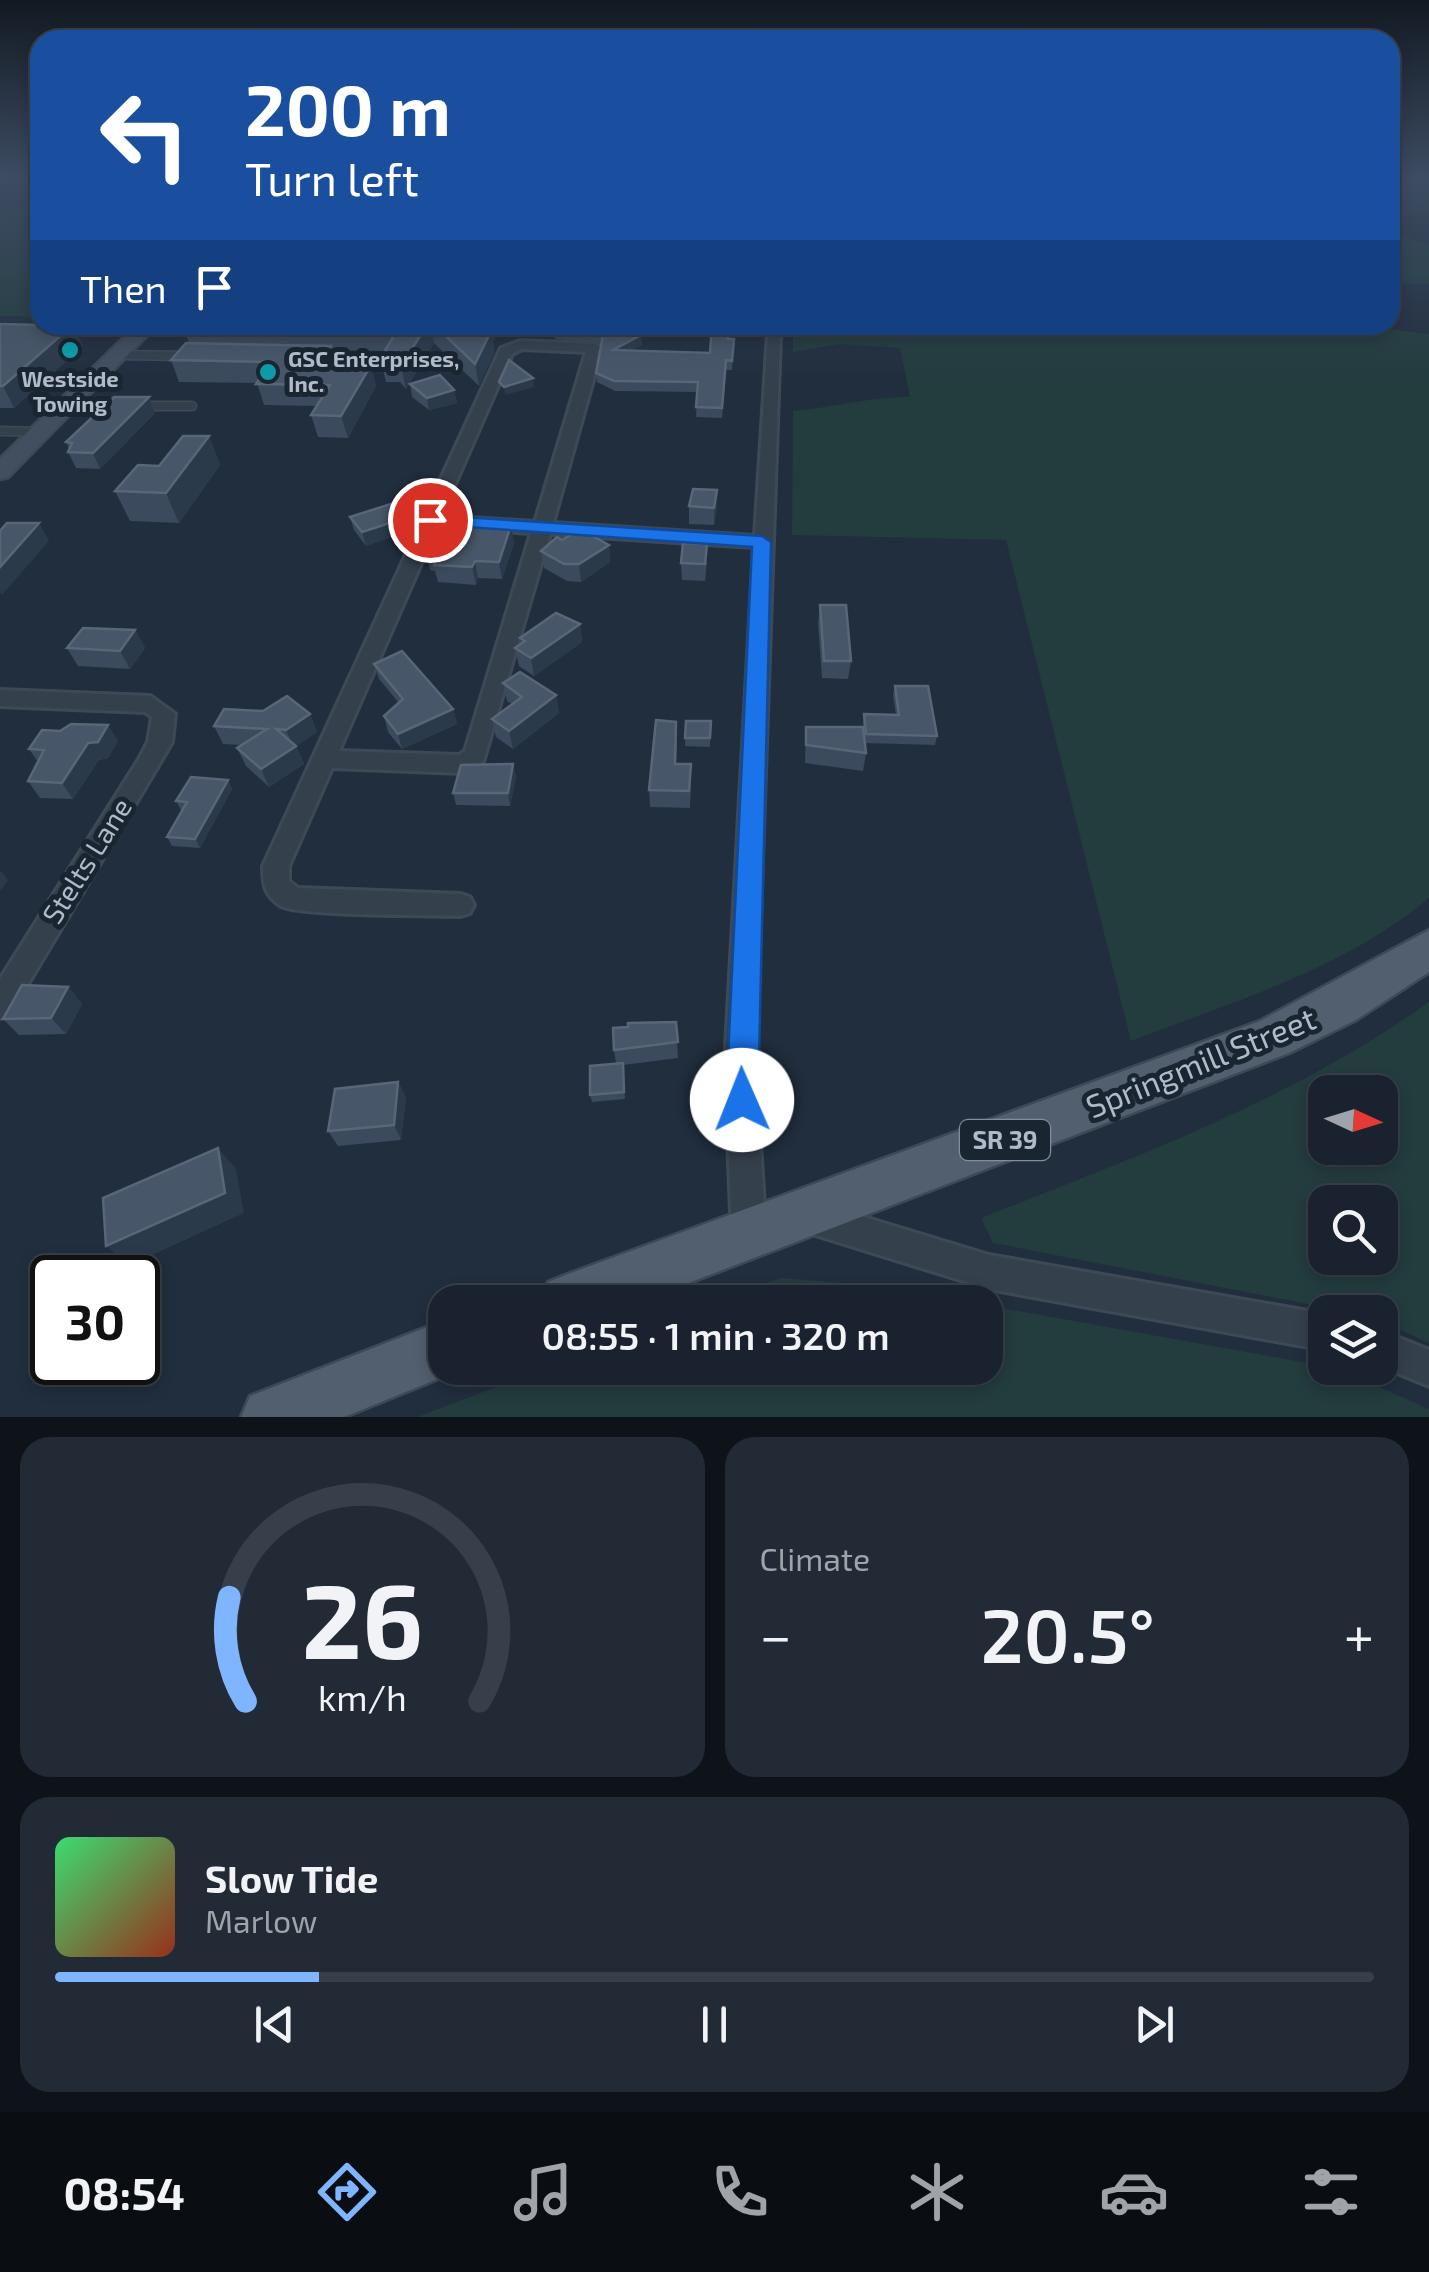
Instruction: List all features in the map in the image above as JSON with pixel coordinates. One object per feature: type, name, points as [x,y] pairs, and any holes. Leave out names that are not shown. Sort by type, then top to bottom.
[{"type":"main road","name":"Springmill Street","points":[[615,1285],[1273,1038],[1340,1005],[1429,949]]},
{"type":"main road","points":[[271,1417],[428,1355]]},
{"type":"street","points":[[0,472],[138,335]]},
{"type":"street","points":[[749,1236],[740,1066],[773,336]]},
{"type":"street","points":[[323,759],[470,762],[596,351],[589,346],[520,345],[506,350],[323,759],[276,866],[276,886],[292,898],[313,902],[461,905]]},
{"type":"street","points":[[430,520],[762,542]]},
{"type":"street","name":"Stelts Lane","points":[[0,698],[133,702],[150,704],[164,714],[160,742],[147,766],[0,1005]]},
{"type":"street","points":[[804,1216],[990,1272],[1308,1329]]},
{"type":"street","points":[[1398,1355],[1429,1368]]},
{"type":"lane","points":[[118,355],[198,356]]},
{"type":"lane","points":[[318,359],[377,360]]},
{"type":"lane","points":[[68,404],[192,406]]},
{"type":"lane","points":[[0,431],[40,432]]},
{"type":"green space","points":[[0,245],[30,245],[30,317],[0,316]]},
{"type":"green space","points":[[1400,245],[1429,245],[1429,284],[1400,283]]},
{"type":"green space","points":[[1400,330],[1429,334],[1429,898],[1361,945],[1324,964],[1131,1041],[1006,540],[792,535],[793,411],[910,397],[900,348],[840,344],[793,352],[793,335],[1400,335]]},
{"type":"green space","points":[[1429,1002],[1429,1343],[1398,1329],[1398,1295],[1308,1295],[1308,1304],[993,1243],[981,1218],[1212,1124],[1308,1076],[1308,1165],[1398,1165],[1398,1075],[1311,1075]]},
{"type":"green space","points":[[781,1278],[868,1285],[762,1285]]},
{"type":"green space","points":[[1003,1308],[1308,1363],[1308,1385],[1375,1385],[1429,1409],[1429,1417],[417,1417],[501,1385],[1003,1385]]},
{"type":"building","points":[[0,324],[30,324],[30,335],[62,335],[3,386]]},
{"type":"building","points":[[394,335],[421,335],[401,366],[394,359],[380,359]]},
{"type":"building","points":[[445,335],[489,335],[475,364]]},
{"type":"building","points":[[603,335],[641,335],[613,350],[710,353],[711,335],[734,339],[732,361],[726,360],[722,408],[696,407],[698,382],[614,381],[596,373]]},
{"type":"building","points":[[186,343],[331,346],[320,364],[371,365],[341,416],[311,415],[330,385],[256,384],[272,362],[171,360]]},
{"type":"building","points":[[509,360],[533,378],[504,387],[499,382]]},
{"type":"building","points":[[440,375],[454,390],[427,398],[410,384]]},
{"type":"building","points":[[114,397],[149,397],[93,453],[68,452],[72,443],[66,442]]},
{"type":"building","points":[[183,436],[209,436],[166,493],[115,491],[138,465],[159,466]]},
{"type":"building","points":[[693,489],[717,490],[714,508],[689,506]]},
{"type":"building","points":[[394,503],[405,518],[362,532],[350,517]]},
{"type":"building","points":[[7,523],[39,523],[0,567],[0,531]]},
{"type":"building","points":[[439,523],[511,525],[499,562],[475,561],[472,567],[434,565],[440,554],[426,553]]},
{"type":"building","points":[[580,529],[609,545],[579,564],[564,564],[541,551],[557,537],[562,540]]},
{"type":"building","points":[[683,543],[707,544],[705,564],[681,563]]},
{"type":"building","points":[[820,605],[846,605],[851,661],[824,661]]},
{"type":"building","points":[[556,613],[580,624],[531,658],[515,648],[525,641],[520,638]]},
{"type":"building","points":[[83,628],[135,630],[120,651],[67,648]]},
{"type":"building","points":[[402,651],[453,709],[398,734],[384,716],[403,699],[374,664]]},
{"type":"building","points":[[520,672],[556,695],[509,731],[492,719],[522,697],[503,683]]},
{"type":"building","points":[[895,686],[928,686],[937,736],[866,734],[864,714],[899,715]]},
{"type":"building","points":[[287,696],[310,714],[286,730],[276,729],[296,746],[261,769],[237,748],[267,729],[214,726],[224,709],[263,711]]},
{"type":"building","points":[[656,720],[676,722],[675,764],[691,764],[689,791],[649,790]]},
{"type":"building","points":[[686,721],[711,721],[710,738],[685,738]]},
{"type":"building","points":[[71,724],[108,725],[98,742],[88,743],[62,783],[28,781],[44,750],[29,749],[42,730],[60,731]]},
{"type":"building","points":[[806,727],[863,727],[866,753],[806,745]]},
{"type":"building","points":[[513,764],[508,793],[453,793],[461,765]]},
{"type":"building","points":[[191,777],[228,780],[195,839],[167,837],[187,802],[176,801]]},
{"type":"building","points":[[22,985],[68,987],[51,1018],[3,1019]]},
{"type":"building","points":[[676,1022],[678,1042],[614,1050],[613,1028],[628,1027],[628,1023]]},
{"type":"building","points":[[623,1063],[624,1092],[590,1095],[590,1066]]},
{"type":"building","points":[[398,1082],[394,1125],[328,1131],[335,1089]]},
{"type":"building","points":[[218,1148],[225,1193],[106,1246],[103,1198]]},
{"type":"place","name":"Westside Towing","points":[[70,350]]},
{"type":"place","name":"GSC Enterprises, Inc.","points":[[268,372]]},
{"type":"route","points":[[430,520],[762,542],[740,1066],[742,1100]]}]
